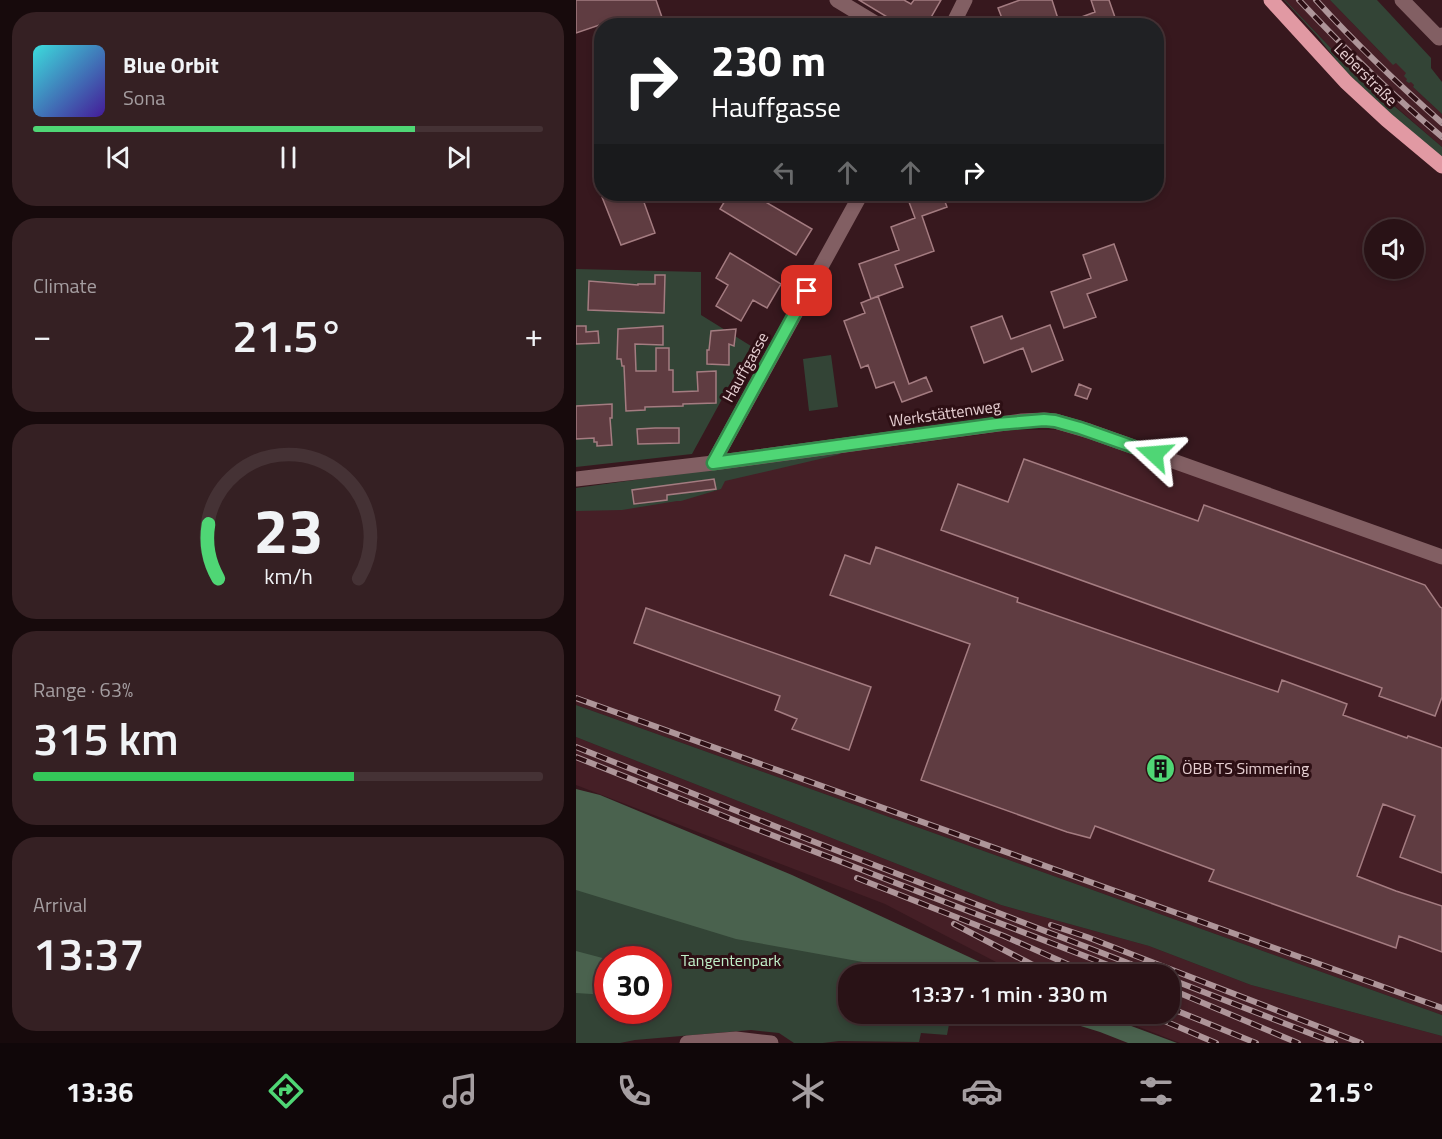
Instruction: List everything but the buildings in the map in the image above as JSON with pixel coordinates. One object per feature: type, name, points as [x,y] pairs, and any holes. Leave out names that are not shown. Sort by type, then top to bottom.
[{"type":"main road","name":"Leberstraße","points":[[1271,0],[1352,88],[1442,166]]},
{"type":"street","points":[[837,0],[867,18]]},
{"type":"street","points":[[956,18],[965,0]]},
{"type":"street","points":[[1402,0],[1440,37]]},
{"type":"street","name":"Hauffgasse","points":[[713,463],[857,201]]},
{"type":"street","name":"Werkstättenweg","points":[[576,479],[713,463],[997,424],[1044,420],[1074,426],[1442,556]]},
{"type":"street","points":[[687,1043],[736,1039],[771,1043]]},
{"type":"shaded area","points":[[1285,0],[1330,0],[1382,54],[1396,62],[1407,73],[1413,87],[1442,114],[1442,147],[1395,106],[1392,107],[1347,65]]},
{"type":"shaded area","points":[[1008,430],[1070,430],[1442,562],[1442,1015],[576,705],[576,488]]},
{"type":"shaded area","points":[[576,737],[1001,905],[1149,946],[1251,985],[1442,1036],[1442,1043],[1180,1043],[1132,1024],[1180,1024],[1180,964],[1000,964],[885,904],[576,785]]},
{"type":"green space","points":[[1284,0],[1347,65],[1392,107],[1394,106],[1442,147],[1442,157],[1394,117],[1343,69]]},
{"type":"green space","points":[[1330,0],[1377,0],[1431,58],[1431,68],[1442,82],[1442,114],[1413,87],[1411,82],[1406,81],[1404,76],[1406,73],[1396,63],[1393,65]]},
{"type":"green space","points":[[576,269],[701,272],[701,315],[751,346],[692,454],[576,467]]},
{"type":"green space","points":[[831,355],[838,407],[809,411],[803,359]]},
{"type":"green space","points":[[846,451],[725,481],[721,489],[681,501],[622,510],[576,511],[576,488]]},
{"type":"green space","points":[[576,705],[1442,1015],[1442,1036],[1251,985],[1149,946],[1001,905],[576,737]]},
{"type":"green space","points":[[576,789],[600,795],[792,875],[984,964],[874,964],[736,939],[576,890]]},
{"type":"green space","name":"Tangentenpark","points":[[576,831],[922,964],[838,964],[838,1024],[949,1024],[947,1035],[921,1033],[919,1042],[794,1043],[779,1033],[751,1030],[620,1043],[576,1043]]},
{"type":"green space","points":[[576,951],[594,956],[594,994],[576,993]]},
{"type":"green space","points":[[1074,1024],[1126,1024],[1177,1043],[1128,1043]]},
{"type":"railway","points":[[1299,0],[1368,70],[1442,137]]},
{"type":"railway","points":[[1316,0],[1409,94],[1442,123]]},
{"type":"railway","points":[[576,698],[1442,1008]]},
{"type":"railway","points":[[576,747],[1131,964]]},
{"type":"railway","points":[[576,757],[1106,964]]},
{"type":"railway","points":[[857,878],[1004,936],[1067,964]]},
{"type":"railway","points":[[954,924],[1031,964]]},
{"type":"railway","points":[[1051,925],[1361,1043]]},
{"type":"railway","points":[[1180,983],[1335,1043]]},
{"type":"railway","points":[[1180,993],[1298,1043]]},
{"type":"railway","points":[[1180,1012],[1256,1043]]},
{"type":"railway","points":[[1171,1024],[1216,1043]]},
{"type":"place","name":"ÖBB TS Simmering","points":[[1161,768]]},
{"type":"route","points":[[807,291],[713,463],[997,424],[1044,420],[1080,428],[1154,454]]}]
